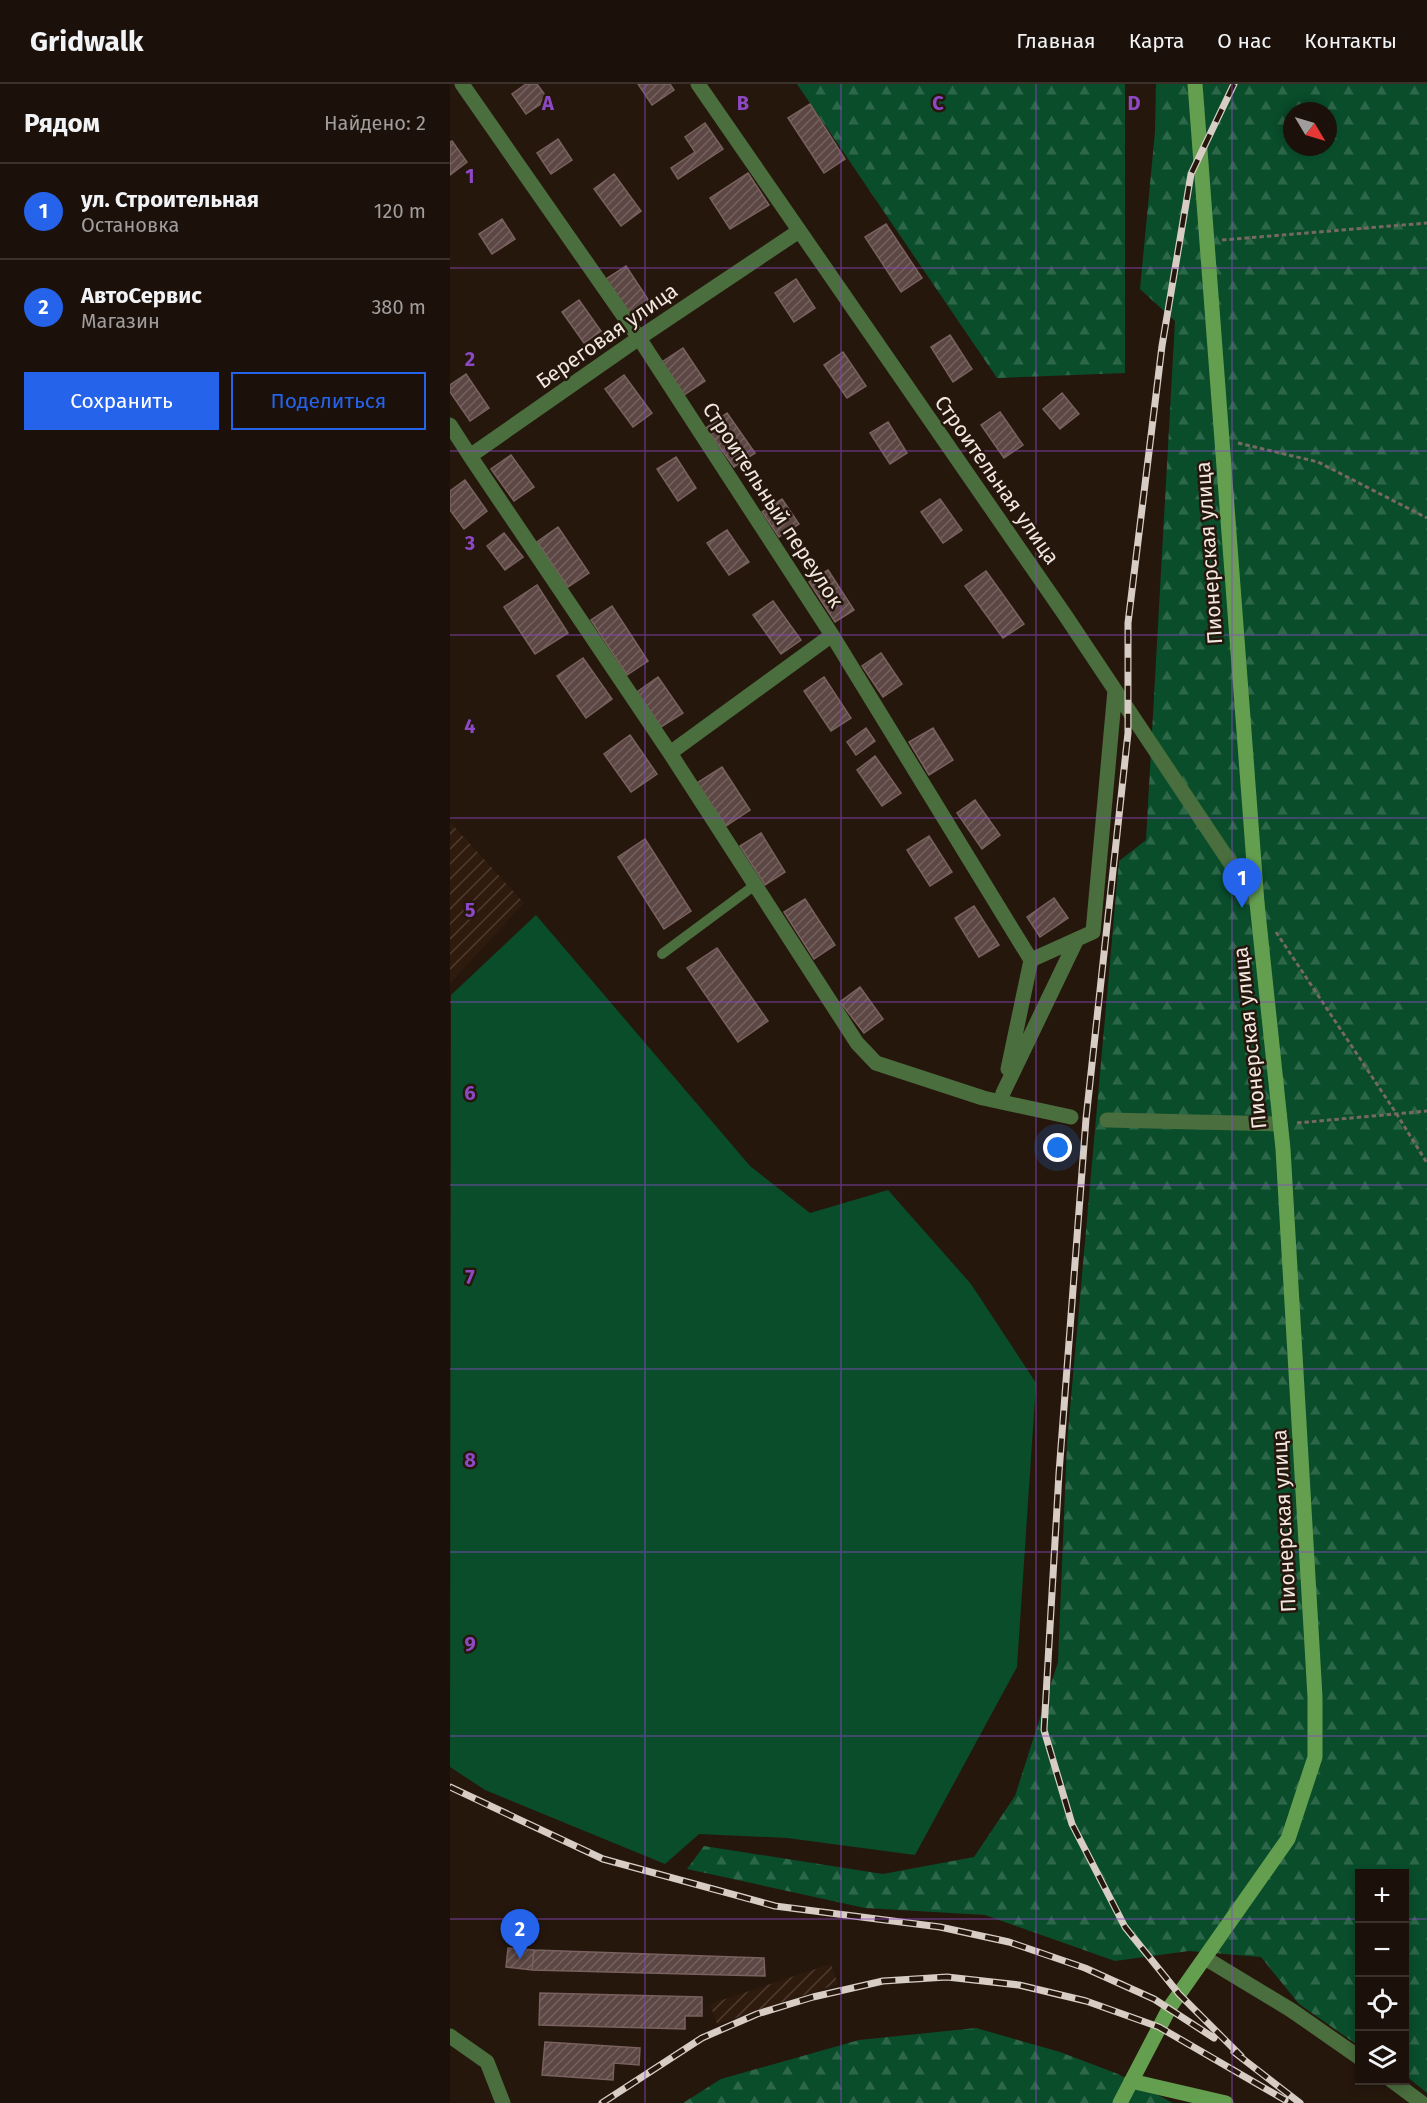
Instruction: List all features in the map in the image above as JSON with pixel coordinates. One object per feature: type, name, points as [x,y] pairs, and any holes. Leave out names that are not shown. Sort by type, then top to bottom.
[{"type":"street","name":"Строительный переулок","points":[[462,84],[639,338],[832,635],[1031,960]]},
{"type":"street","name":"Строительная улица","points":[[698,84],[1065,615],[1257,903]]},
{"type":"street","name":"Пионерская улица","points":[[1120,2103],[1170,2007],[1288,1839],[1315,1757],[1316,1697],[1280,1124],[1257,903],[1195,84]]},
{"type":"street","name":"Береговая улица","points":[[470,456],[639,338],[799,231]]},
{"type":"street","points":[[450,425],[670,753],[857,1043],[876,1064],[983,1098],[1002,1097],[1071,1117]]},
{"type":"street","points":[[670,753],[832,635]]},
{"type":"street","points":[[1002,1097],[1031,960],[1093,932],[1115,690]]},
{"type":"street","points":[[1002,1097],[1077,939]]},
{"type":"street","points":[[1107,1120],[1280,1124]]},
{"type":"street","points":[[1205,1958],[1291,2010],[1355,2055]]},
{"type":"street","points":[[450,2036],[487,2062],[503,2103]]},
{"type":"street","points":[[1131,2081],[1226,2103]]},
{"type":"street","points":[[1398,2085],[1422,2103]]},
{"type":"lane","points":[[662,954],[755,885]]},
{"type":"path","points":[[1207,241],[1427,223]]},
{"type":"path","points":[[1222,438],[1318,462],[1427,519]]},
{"type":"path","points":[[1276,932],[1427,1163]]},
{"type":"path","points":[[1280,1124],[1427,1111]]},
{"type":"shaded area","points":[[450,822],[524,903],[450,983]]},
{"type":"shaded area","points":[[831,1964],[838,1984],[717,2024],[710,2004]]},
{"type":"green space","points":[[797,84],[1125,84],[1125,373],[997,378]]},
{"type":"green space","points":[[1156,84],[1427,84],[1427,2093],[1409,2078],[1409,1869],[1355,1869],[1355,2043],[1299,2004],[1261,1957],[1189,1951],[1115,1961],[985,1915],[865,1908],[687,1869],[704,1846],[883,1874],[974,1857],[1015,1796],[1058,1662],[1067,1443],[1119,861],[1146,840],[1175,321],[1140,289],[1155,132]]},
{"type":"green space","points":[[536,915],[750,1166],[810,1213],[888,1190],[971,1284],[1036,1383],[1017,1667],[915,1855],[787,1838],[699,1834],[665,1864],[485,1790],[450,1767],[451,995]]},
{"type":"green space","points":[[976,2028],[1060,2052],[1118,2074],[1173,2103],[683,2103],[721,2079],[859,2040]]},
{"type":"building","points":[[526,84],[537,84],[548,99],[526,114],[512,94]]},
{"type":"building","points":[[638,84],[670,84],[674,90],[652,105]]},
{"type":"building","points":[[810,104],[845,159],[824,173],[788,118]]},
{"type":"building","points":[[705,123],[723,149],[678,179],[671,168],[695,152],[685,137]]},
{"type":"building","points":[[558,139],[572,160],[551,174],[537,153]]},
{"type":"building","points":[[452,141],[467,162],[450,175],[450,142]]},
{"type":"building","points":[[748,173],[769,205],[730,229],[710,198]]},
{"type":"building","points":[[614,174],[641,211],[621,226],[594,189]]},
{"type":"building","points":[[502,219],[515,239],[492,254],[479,234]]},
{"type":"building","points":[[886,224],[922,278],[901,292],[865,237]]},
{"type":"building","points":[[626,266],[653,307],[633,320],[606,279]]},
{"type":"building","points":[[796,279],[815,308],[794,322],[775,293]]},
{"type":"building","points":[[579,300],[601,331],[584,343],[562,312]]},
{"type":"building","points":[[950,335],[972,369],[953,382],[931,347]]},
{"type":"building","points":[[683,348],[705,381],[684,395],[662,362]]},
{"type":"building","points":[[843,352],[866,386],[847,398],[824,365]]},
{"type":"building","points":[[466,374],[489,408],[470,421],[450,392],[450,385]]},
{"type":"building","points":[[624,375],[652,413],[633,427],[605,389]]},
{"type":"building","points":[[1062,393],[1079,414],[1060,429],[1043,409]]},
{"type":"building","points":[[1000,412],[1023,445],[1004,458],[981,425]]},
{"type":"building","points":[[727,413],[755,453],[734,467],[706,428]]},
{"type":"building","points":[[888,422],[907,453],[890,464],[870,433]]},
{"type":"building","points":[[511,455],[534,487],[514,501],[491,469]]},
{"type":"building","points":[[676,457],[696,488],[678,501],[657,469]]},
{"type":"building","points":[[465,480],[487,511],[464,529],[450,510],[450,491]]},
{"type":"building","points":[[782,499],[799,524],[779,537],[762,512]]},
{"type":"building","points":[[940,499],[962,530],[943,543],[921,512]]},
{"type":"building","points":[[558,527],[589,573],[568,587],[537,542]]},
{"type":"building","points":[[727,530],[749,562],[729,575],[707,543]]},
{"type":"building","points":[[504,533],[523,557],[505,570],[487,546]]},
{"type":"building","points":[[828,570],[854,610],[835,622],[809,582]]},
{"type":"building","points":[[986,571],[1024,624],[1003,638],[965,586]]},
{"type":"building","points":[[537,585],[568,633],[535,654],[504,607]]},
{"type":"building","points":[[773,601],[801,640],[781,654],[753,615]]},
{"type":"building","points":[[612,606],[648,661],[627,675],[591,620]]},
{"type":"building","points":[[881,653],[902,684],[883,697],[862,666]]},
{"type":"building","points":[[583,658],[612,699],[586,718],[557,676]]},
{"type":"building","points":[[658,677],[683,713],[661,727],[637,692]]},
{"type":"building","points":[[824,677],[851,718],[831,731],[804,691]]},
{"type":"building","points":[[866,728],[875,741],[856,755],[847,742]]},
{"type":"building","points":[[933,728],[953,760],[929,775],[909,742]]},
{"type":"building","points":[[630,735],[657,774],[631,792],[604,754]]},
{"type":"building","points":[[875,756],[901,793],[882,806],[857,770]]},
{"type":"building","points":[[722,767],[750,810],[726,826],[697,783]]},
{"type":"building","points":[[975,800],[1000,835],[982,849],[957,813]]},
{"type":"building","points":[[761,833],[785,872],[765,885],[740,846]]},
{"type":"building","points":[[929,836],[952,872],[930,886],[907,850]]},
{"type":"building","points":[[645,839],[691,911],[664,929],[618,857]]},
{"type":"building","points":[[1054,898],[1068,918],[1040,937],[1027,917]]},
{"type":"building","points":[[805,899],[835,945],[814,959],[784,912]]},
{"type":"building","points":[[974,906],[999,945],[979,957],[955,918]]},
{"type":"building","points":[[717,948],[768,1021],[738,1042],[687,968]]},
{"type":"building","points":[[860,987],[883,1019],[864,1033],[840,1002]]},
{"type":"building","points":[[508,1948],[534,1950],[532,1970],[506,1967]]},
{"type":"building","points":[[534,1950],[764,1958],[765,1976],[532,1970]]},
{"type":"building","points":[[540,1993],[702,1997],[702,2016],[685,2016],[685,2029],[539,2025]]},
{"type":"building","points":[[545,2042],[640,2048],[639,2065],[614,2063],[613,2080],[542,2075]]},
{"type":"railway","points":[[1234,84],[1191,174],[1162,346],[1128,623],[1128,733],[1086,1119],[1059,1473],[1044,1730],[1072,1824],[1125,1927],[1179,1994],[1241,2056]]},
{"type":"railway","points":[[450,1787],[603,1859],[775,1906],[940,1927],[1009,1942],[1085,1968],[1154,1999],[1214,2038]]},
{"type":"railway","points":[[602,2103],[702,2038],[757,2014],[813,1997],[883,1981],[947,1977],[1019,1985],[1086,2001],[1159,2027],[1285,2100]]},
{"type":"railway","points":[[1234,2052],[1300,2103]]},
{"type":"place","name":"ул. Строительная","points":[[1242,908]]},
{"type":"place","name":"АвтоСервис","points":[[520,1959]]}]
